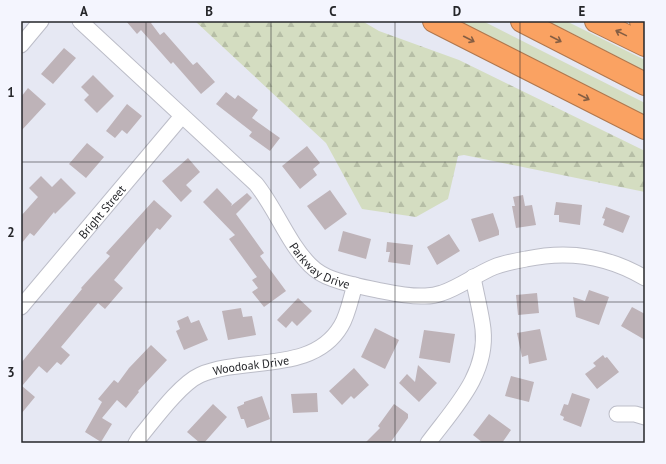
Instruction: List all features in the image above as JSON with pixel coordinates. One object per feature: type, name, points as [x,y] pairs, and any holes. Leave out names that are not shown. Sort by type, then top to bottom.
[{"type":"highway","points":[[434,21],[645,128]]},
{"type":"highway","points":[[522,21],[645,84]]},
{"type":"highway","points":[[596,21],[645,45]]},
{"type":"highway","points":[[641,21],[645,23]]},
{"type":"street","points":[[21,44],[41,21]]},
{"type":"street","name":"Parkway Drive","points":[[80,21],[256,184],[265,196],[293,243],[310,265],[321,274],[355,285],[396,294],[426,297],[444,293],[493,267],[506,262],[546,254],[578,255],[599,259],[613,263],[645,278]]},
{"type":"street","name":"Bright Street","points":[[21,307],[182,116]]},
{"type":"street","points":[[428,443],[468,389],[480,363],[483,348],[483,329],[473,278]]},
{"type":"street","name":"Woodoak Drive","points":[[136,443],[183,386],[198,376],[216,369],[284,361],[301,356],[324,345],[342,325],[355,285]]},
{"type":"street","points":[[618,414],[635,414],[645,417]]},
{"type":"green space","points":[[195,21],[362,21],[379,31],[459,60],[645,151],[645,192],[464,155],[458,156],[448,199],[416,217],[362,209],[326,143]]},
{"type":"green space","points":[[448,21],[483,21],[645,103],[645,121]]},
{"type":"green space","points":[[548,21],[566,21],[645,60],[645,71]]},
{"type":"building","points":[[126,21],[153,21],[151,23],[160,35],[164,32],[193,65],[197,62],[215,82],[201,94],[173,62],[171,64],[141,30],[137,34]]},
{"type":"building","points":[[64,48],[76,58],[53,84],[41,74]]},
{"type":"building","points":[[93,75],[114,96],[97,113],[84,100],[89,95],[81,87]]},
{"type":"building","points":[[28,88],[46,104],[21,131],[21,97]]},
{"type":"building","points":[[226,92],[235,99],[238,95],[258,110],[252,118],[280,138],[270,151],[249,136],[252,132],[216,104]]},
{"type":"building","points":[[127,104],[142,116],[127,134],[122,130],[115,138],[106,131]]},
{"type":"building","points":[[87,143],[104,157],[86,178],[69,164]]},
{"type":"building","points":[[307,146],[320,163],[313,169],[317,175],[300,189],[282,166]]},
{"type":"building","points":[[188,158],[200,172],[186,185],[192,191],[181,202],[162,181]]},
{"type":"building","points":[[41,176],[52,187],[61,178],[76,193],[55,214],[54,212],[34,236],[30,233],[21,244],[21,216],[38,197],[29,188]]},
{"type":"building","points":[[217,188],[232,204],[231,206],[247,193],[252,198],[236,214],[264,253],[260,256],[286,291],[264,307],[252,292],[258,288],[252,280],[257,277],[229,239],[235,235],[203,202]]},
{"type":"building","points":[[330,190],[347,214],[325,230],[307,206]]},
{"type":"building","points":[[523,195],[525,206],[532,205],[536,225],[516,228],[512,206],[515,206],[513,197]]},
{"type":"building","points":[[154,200],[172,216],[160,230],[157,228],[114,280],[123,288],[105,309],[98,303],[61,347],[70,355],[61,365],[57,362],[47,373],[39,366],[22,386],[35,397],[21,414],[21,363],[82,289],[81,288],[110,256],[106,253]]},
{"type":"building","points":[[556,202],[582,205],[580,225],[559,222],[559,215],[554,215]]},
{"type":"building","points":[[606,207],[630,216],[623,233],[603,225],[605,219],[602,218]]},
{"type":"building","points":[[493,213],[499,235],[479,242],[471,219]]},
{"type":"building","points":[[343,231],[371,239],[366,259],[338,251]]},
{"type":"building","points":[[449,234],[460,251],[437,265],[427,247]]},
{"type":"building","points":[[387,242],[413,245],[410,265],[388,262],[390,252],[386,252]]},
{"type":"building","points":[[589,290],[609,297],[599,325],[576,317],[573,297],[585,301]]},
{"type":"building","points":[[537,293],[539,313],[518,315],[516,295]]},
{"type":"building","points":[[298,298],[312,311],[297,326],[292,321],[286,328],[277,320]]},
{"type":"building","points":[[632,307],[645,314],[645,340],[621,326]]},
{"type":"building","points":[[241,308],[243,317],[252,316],[256,335],[228,340],[222,311]]},
{"type":"building","points":[[188,316],[191,323],[199,320],[208,340],[184,350],[176,331],[180,329],[177,321]]},
{"type":"building","points":[[375,328],[399,340],[385,369],[361,357]]},
{"type":"building","points":[[540,329],[547,360],[529,364],[528,355],[522,357],[517,333]]},
{"type":"building","points":[[424,330],[455,334],[450,363],[419,358]]},
{"type":"building","points":[[151,345],[167,360],[138,391],[139,392],[126,408],[117,400],[102,418],[112,424],[101,442],[85,432],[102,402],[98,399],[114,380],[118,383],[129,368]]},
{"type":"building","points":[[603,355],[605,358],[607,357],[619,372],[597,389],[585,374],[596,366],[593,363]]},
{"type":"building","points":[[418,365],[437,383],[419,402],[399,383],[407,374],[415,382]]},
{"type":"building","points":[[354,368],[369,385],[354,399],[351,396],[342,405],[329,391]]},
{"type":"building","points":[[511,376],[534,382],[529,402],[505,396]]},
{"type":"building","points":[[317,393],[318,412],[293,413],[291,394]]},
{"type":"building","points":[[572,393],[590,399],[581,427],[563,420],[564,417],[560,415],[564,404],[568,405]]},
{"type":"building","points":[[262,396],[270,419],[247,428],[244,419],[241,419],[237,407],[244,404],[244,402]]},
{"type":"building","points":[[213,404],[227,417],[204,443],[200,443],[187,432]]},
{"type":"building","points":[[394,404],[408,414],[408,418],[390,443],[365,443],[380,428],[378,426]]},
{"type":"building","points":[[489,414],[511,430],[502,443],[483,443],[473,435]]}]
